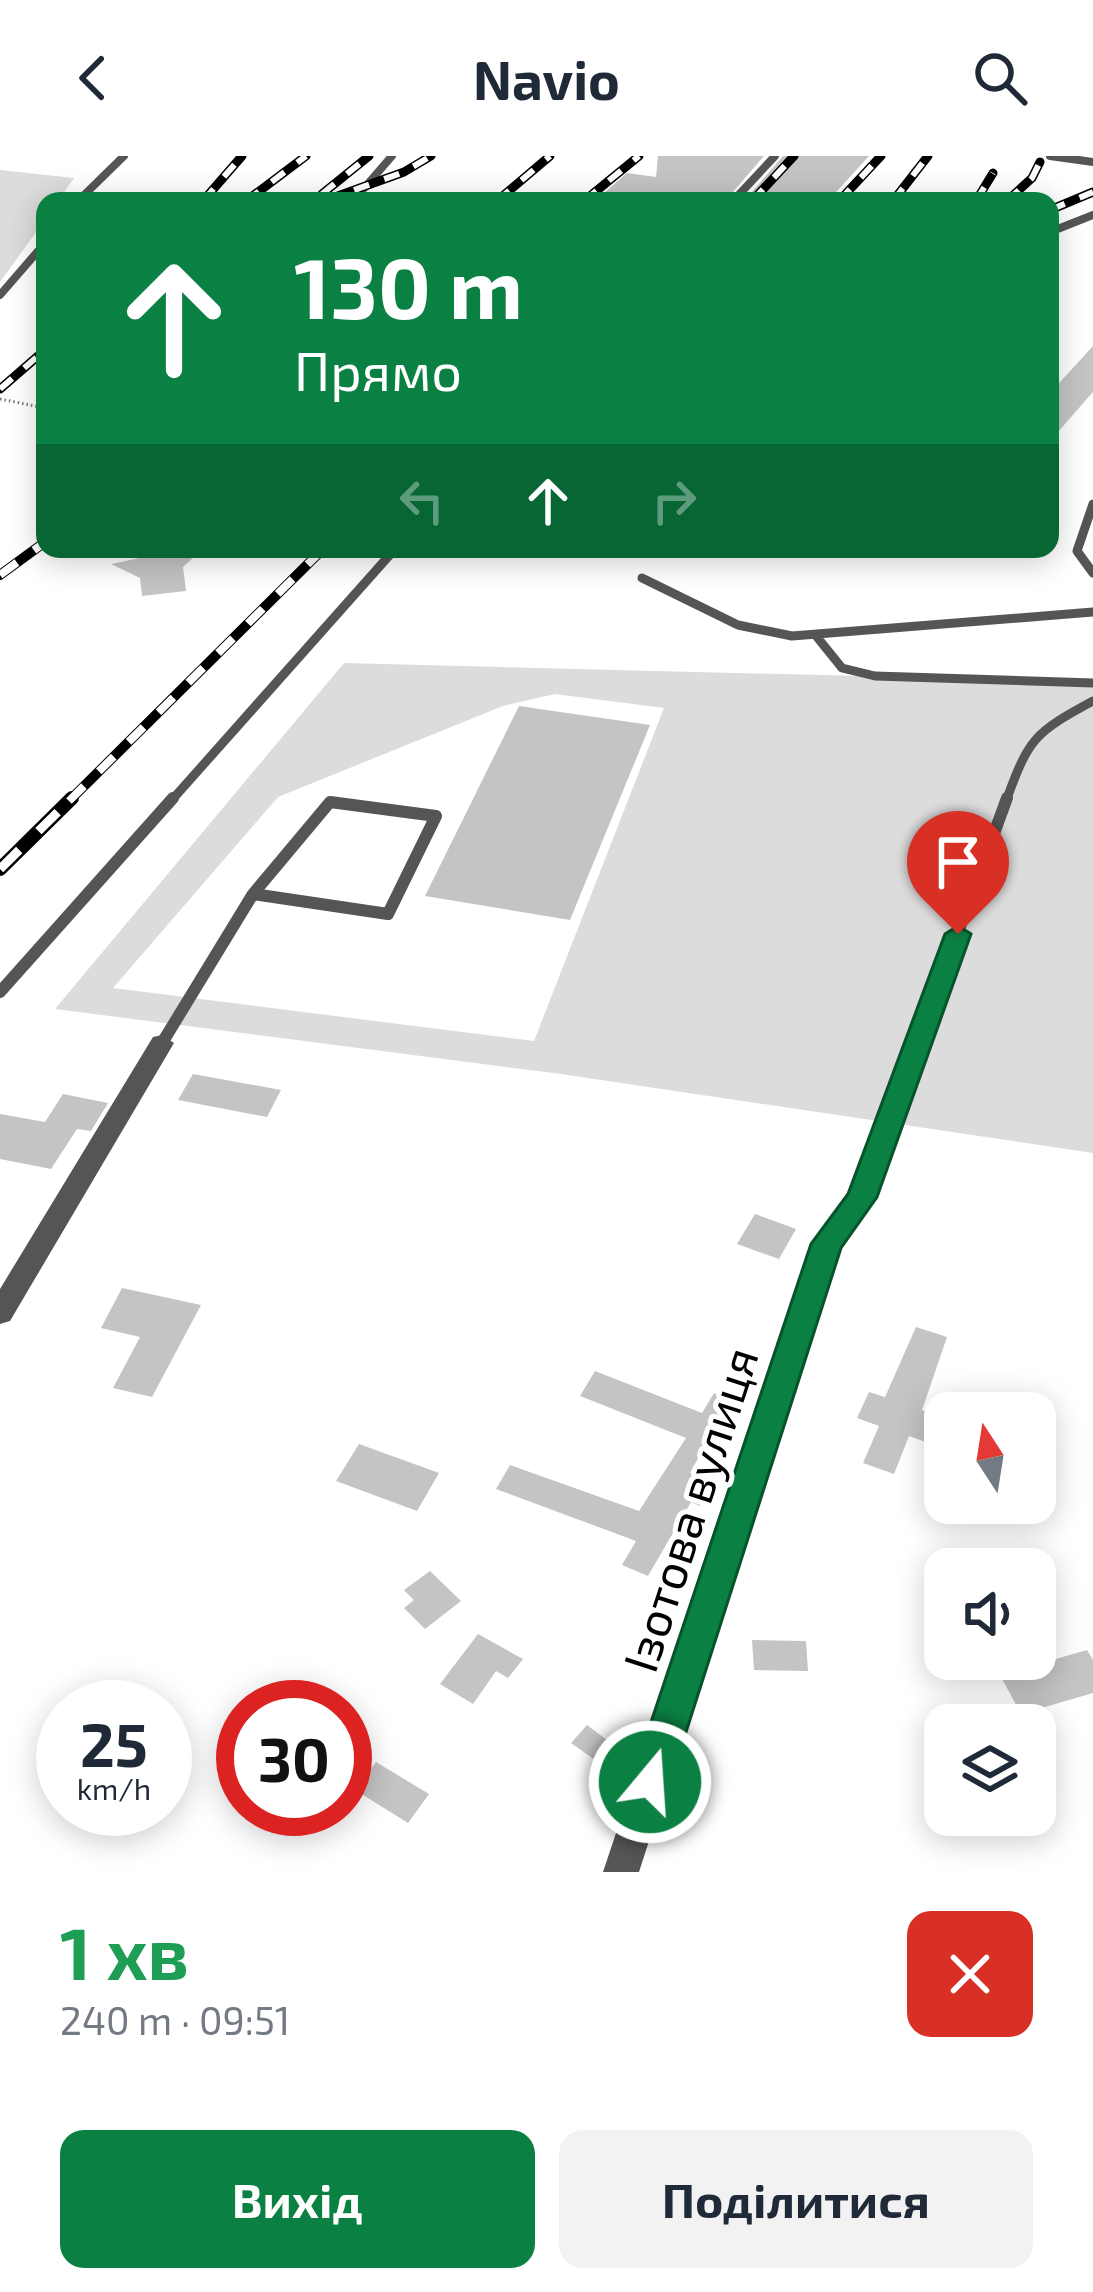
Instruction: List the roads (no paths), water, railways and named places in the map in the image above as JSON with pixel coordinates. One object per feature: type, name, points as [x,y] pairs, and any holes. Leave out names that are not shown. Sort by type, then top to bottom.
[{"type":"street","points":[[0,1313],[162,1043]]},
{"type":"street","name":"Ізотова вулиця","points":[[621,1872],[826,1244]]},
{"type":"lane","points":[[87,192],[124,156]]},
{"type":"lane","points":[[360,192],[392,156]]},
{"type":"lane","points":[[741,192],[775,156]]},
{"type":"lane","points":[[1050,156],[1093,162]]},
{"type":"lane","points":[[1059,228],[1093,215]]},
{"type":"lane","points":[[0,295],[36,253]]},
{"type":"lane","points":[[1093,504],[1077,551],[1093,573]]},
{"type":"lane","points":[[0,992],[387,558]]},
{"type":"lane","points":[[642,578],[737,625],[817,637],[1093,612]]},
{"type":"lane","points":[[817,637],[842,668],[875,676],[1093,683]]},
{"type":"lane","points":[[826,1244],[862,1197],[1025,748],[1047,726],[1093,700]]},
{"type":"lane","points":[[162,1043],[254,895],[331,802],[436,816],[388,914],[254,895]]},
{"type":"railway","points":[[211,192],[242,156]]},
{"type":"railway","points":[[258,192],[306,156]]},
{"type":"railway","points":[[324,192],[369,156]]},
{"type":"railway","points":[[349,192],[404,172],[431,156]]},
{"type":"railway","points":[[508,192],[550,156]]},
{"type":"railway","points":[[595,192],[639,156]]},
{"type":"railway","points":[[760,192],[794,156]]},
{"type":"railway","points":[[847,192],[881,156]]},
{"type":"railway","points":[[900,192],[928,156]]},
{"type":"railway","points":[[1017,192],[1040,162]]},
{"type":"railway","points":[[981,192],[993,173]]},
{"type":"railway","points":[[1059,206],[1093,192]]},
{"type":"railway","points":[[0,389],[36,358]]},
{"type":"railway","points":[[0,575],[36,549]]},
{"type":"railway","points":[[69,801],[314,558]]},
{"type":"railway","points":[[0,869],[72,798]]}]
